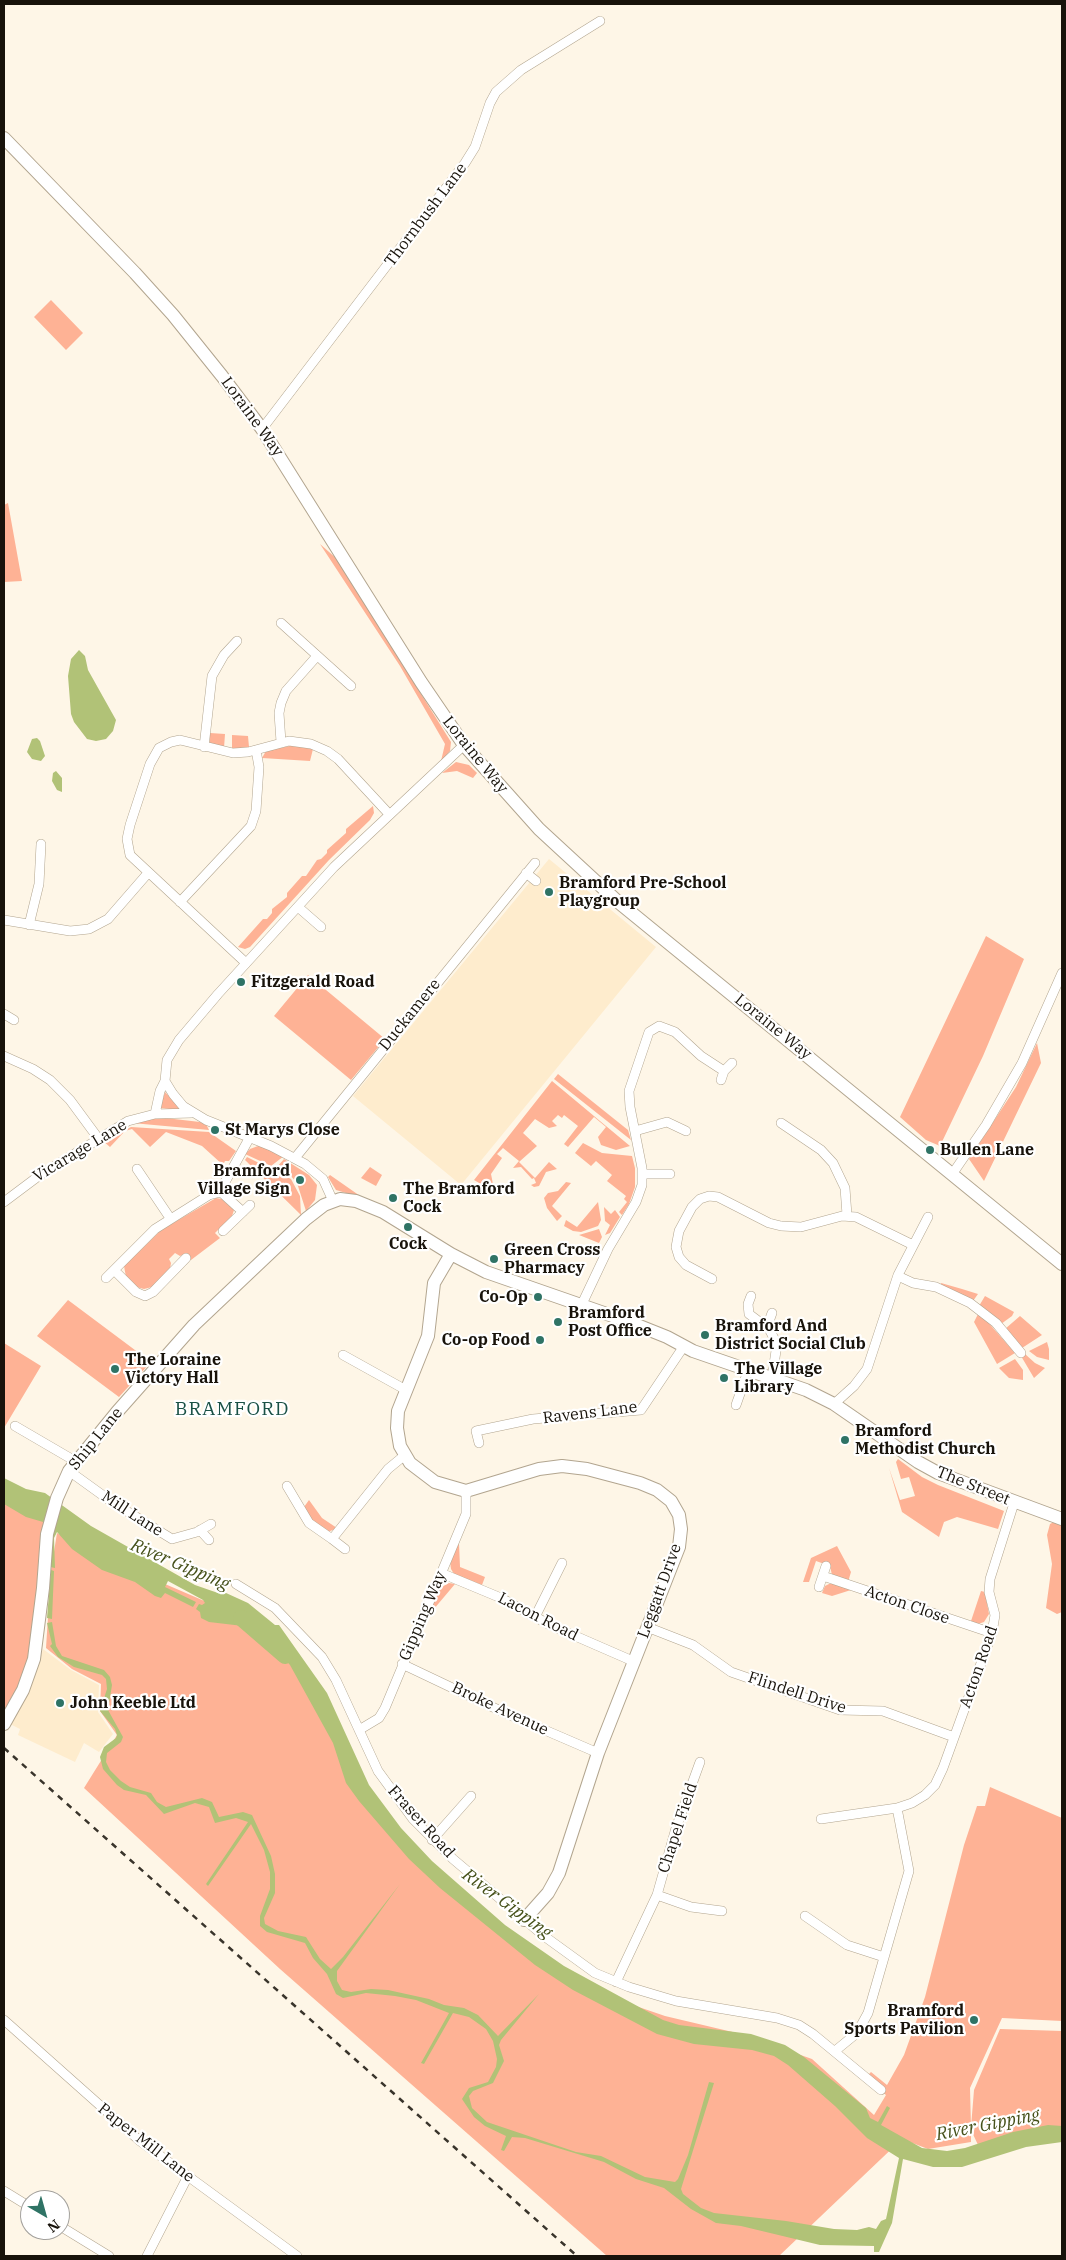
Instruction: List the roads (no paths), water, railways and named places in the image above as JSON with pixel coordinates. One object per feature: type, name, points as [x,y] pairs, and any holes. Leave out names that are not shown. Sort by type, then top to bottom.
[{"type":"main road","name":"Loraine Way","points":[[4,138],[173,315],[262,429],[421,682],[464,746],[539,829],[593,880],[1062,1264]]},
{"type":"main road","points":[[332,1201],[350,1199],[378,1210],[406,1224],[450,1254],[434,1283],[428,1336],[406,1390],[397,1420],[400,1446],[404,1455],[426,1477],[447,1487],[466,1491]]},
{"type":"main road","name":"Ship Lane","points":[[4,1724],[23,1690],[34,1660],[47,1534],[57,1498],[72,1466],[194,1325],[306,1219],[332,1201]]},
{"type":"main road","name":"The Street","points":[[450,1254],[486,1272],[627,1321],[748,1371],[806,1390],[834,1404],[918,1462],[938,1473],[1014,1503],[1062,1519]]},
{"type":"main road","name":"Leggatt Drive","points":[[466,1491],[539,1469],[562,1466],[586,1469],[657,1490],[671,1501],[679,1515],[681,1529],[679,1547],[598,1753],[560,1872],[548,1892],[524,1920]]},
{"type":"street","name":"Thornbush Lane","points":[[262,429],[465,163],[475,147],[490,103],[496,92],[521,70],[600,22]]},
{"type":"street","points":[[281,623],[351,686]]},
{"type":"street","points":[[204,747],[212,676],[224,655],[237,641]]},
{"type":"street","points":[[281,742],[279,713],[281,703],[290,686],[317,656]]},
{"type":"street","points":[[246,963],[130,855],[127,839],[152,759],[159,748],[171,742],[184,741],[233,753],[256,750],[281,742],[311,744],[327,751],[343,764],[389,814]]},
{"type":"street","points":[[155,1114],[160,1091],[165,1081],[166,1066],[174,1046],[246,963],[334,867],[464,746]]},
{"type":"street","points":[[180,902],[251,826],[256,811],[259,767],[256,750]]},
{"type":"street","points":[[29,925],[39,884],[41,844]]},
{"type":"street","name":"Duckamere","points":[[295,1158],[535,863]]},
{"type":"street","points":[[4,920],[76,931],[96,927],[111,916],[148,873]]},
{"type":"street","points":[[526,873],[536,881]]},
{"type":"street","points":[[298,907],[322,927]]},
{"type":"street","points":[[953,1173],[986,1126],[1022,1063],[1062,973]]},
{"type":"street","points":[[4,1014],[14,1020]]},
{"type":"street","points":[[581,1306],[608,1249],[636,1202],[642,1185],[643,1174],[629,1091],[648,1035],[653,1028],[661,1027],[675,1032],[700,1056],[724,1071]]},
{"type":"street","points":[[4,1056],[33,1069],[50,1080],[70,1100],[98,1138]]},
{"type":"street","points":[[721,1080],[724,1071],[732,1063]]},
{"type":"street","points":[[165,1081],[175,1098],[192,1113],[295,1158],[321,1176],[332,1201]]},
{"type":"street","name":"Vicarage Lane","points":[[4,1202],[40,1175],[128,1121],[155,1114],[192,1113]]},
{"type":"street","points":[[635,1131],[667,1122],[686,1132]]},
{"type":"street","points":[[781,1123],[821,1150],[837,1168],[845,1188],[847,1216]]},
{"type":"street","points":[[106,1278],[146,1237],[170,1218],[220,1191],[250,1137]]},
{"type":"street","points":[[137,1169],[170,1218]]},
{"type":"street","points":[[643,1174],[670,1174]]},
{"type":"street","points":[[220,1191],[246,1208],[224,1231]]},
{"type":"street","points":[[712,1279],[686,1265],[679,1257],[676,1248],[679,1231],[692,1207],[705,1197],[718,1196],[770,1223],[781,1226],[801,1227],[847,1216],[860,1218],[913,1245]]},
{"type":"street","points":[[834,1404],[854,1386],[867,1369],[898,1276],[928,1217]]},
{"type":"street","points":[[114,1270],[136,1292],[145,1296],[153,1292],[186,1258]]},
{"type":"street","points":[[898,1276],[912,1283],[936,1287],[970,1303],[996,1323],[1021,1353]]},
{"type":"street","points":[[751,1296],[748,1304],[749,1314],[767,1327],[776,1340],[778,1348],[772,1378]]},
{"type":"street","points":[[767,1327],[772,1313]]},
{"type":"street","name":"Ravens Lane","points":[[479,1443],[476,1431],[533,1419],[642,1410],[684,1346]]},
{"type":"street","points":[[343,1355],[406,1390]]},
{"type":"street","points":[[736,1404],[748,1371]]},
{"type":"street","points":[[15,1426],[72,1466]]},
{"type":"street","points":[[332,1539],[388,1469],[404,1455]]},
{"type":"street","name":"Mill Lane","points":[[72,1466],[112,1502],[172,1539],[200,1530],[211,1524]]},
{"type":"street","points":[[288,1486],[309,1524],[345,1549]]},
{"type":"street","name":"Gipping Way","points":[[359,1730],[379,1718],[466,1514],[468,1500],[466,1491]]},
{"type":"street","name":"Acton Road","points":[[821,1819],[896,1808],[919,1800],[935,1785],[992,1633],[995,1614],[989,1592],[990,1579],[1014,1503]]},
{"type":"street","points":[[200,1530],[209,1540]]},
{"type":"street","points":[[535,1617],[562,1563]]},
{"type":"street","points":[[819,1587],[826,1566]]},
{"type":"street","name":"Lacon Road","points":[[441,1573],[501,1598],[535,1617],[635,1662]]},
{"type":"street","name":"Acton Close","points":[[823,1576],[992,1633]]},
{"type":"street","name":"Fraser Road","points":[[236,1584],[275,1608],[316,1649],[336,1680],[386,1784],[432,1840],[524,1920],[582,1965],[616,1982],[676,2001],[789,2021],[804,2028],[881,2090]]},
{"type":"street","name":"Flindell Drive","points":[[647,1627],[693,1645],[732,1672],[840,1710],[884,1711],[954,1737]]},
{"type":"street","name":"Broke Avenue","points":[[402,1664],[503,1712],[598,1753]]},
{"type":"street","name":"Chapel Field","points":[[616,1982],[657,1895],[676,1828],[700,1762]]},
{"type":"street","points":[[432,1840],[471,1796]]},
{"type":"street","points":[[834,2052],[857,2033],[865,2019],[909,1872],[908,1858],[896,1808]]},
{"type":"street","name":"Chapel Field","points":[[657,1895],[691,1906],[722,1910]]},
{"type":"street","points":[[805,1916],[847,1944],[884,1957]]},
{"type":"street","name":"Paper Mill Lane","points":[[4,2020],[116,2121],[297,2256]]},
{"type":"street","points":[[147,2256],[188,2176]]},
{"type":"street","points":[[4,2191],[20,2201]]},
{"type":"street","points":[[70,2232],[109,2256]]},
{"type":"waterway","name":"River Gipping","points":[[241,1618],[285,1656]]},
{"type":"railway","points":[[4,1748],[577,2256]]},
{"type":"place","name":"Bramford Pre-School Playgroup","points":[[549,892]]},
{"type":"place","name":"Fitzgerald Road","points":[[241,982]]},
{"type":"place","name":"St Marys Close","points":[[215,1130]]},
{"type":"place","name":"Bullen Lane","points":[[930,1150]]},
{"type":"place","name":"Bramford Village Sign","points":[[300,1180]]},
{"type":"place","name":"The Bramford Cock","points":[[393,1198]]},
{"type":"place","name":"Cock","points":[[408,1227]]},
{"type":"place","name":"Green Cross Pharmacy","points":[[494,1259]]},
{"type":"place","name":"Co-Op","points":[[538,1297]]},
{"type":"place","name":"Bramford Post Office","points":[[558,1322]]},
{"type":"place","name":"Bramford And District Social Club","points":[[705,1335]]},
{"type":"place","name":"Co-op Food","points":[[540,1340]]},
{"type":"place","name":"The Loraine Victory Hall","points":[[115,1369]]},
{"type":"place","name":"The Village Library","points":[[724,1378]]},
{"type":"place","name":"Bramford Methodist Church","points":[[845,1440]]},
{"type":"place","name":"John Keeble Ltd","points":[[60,1703]]},
{"type":"place","name":"Bramford Sports Pavilion","points":[[974,2020]]},
{"type":"district","name":"BRAMFORD","points":[[232,1410]]}]
